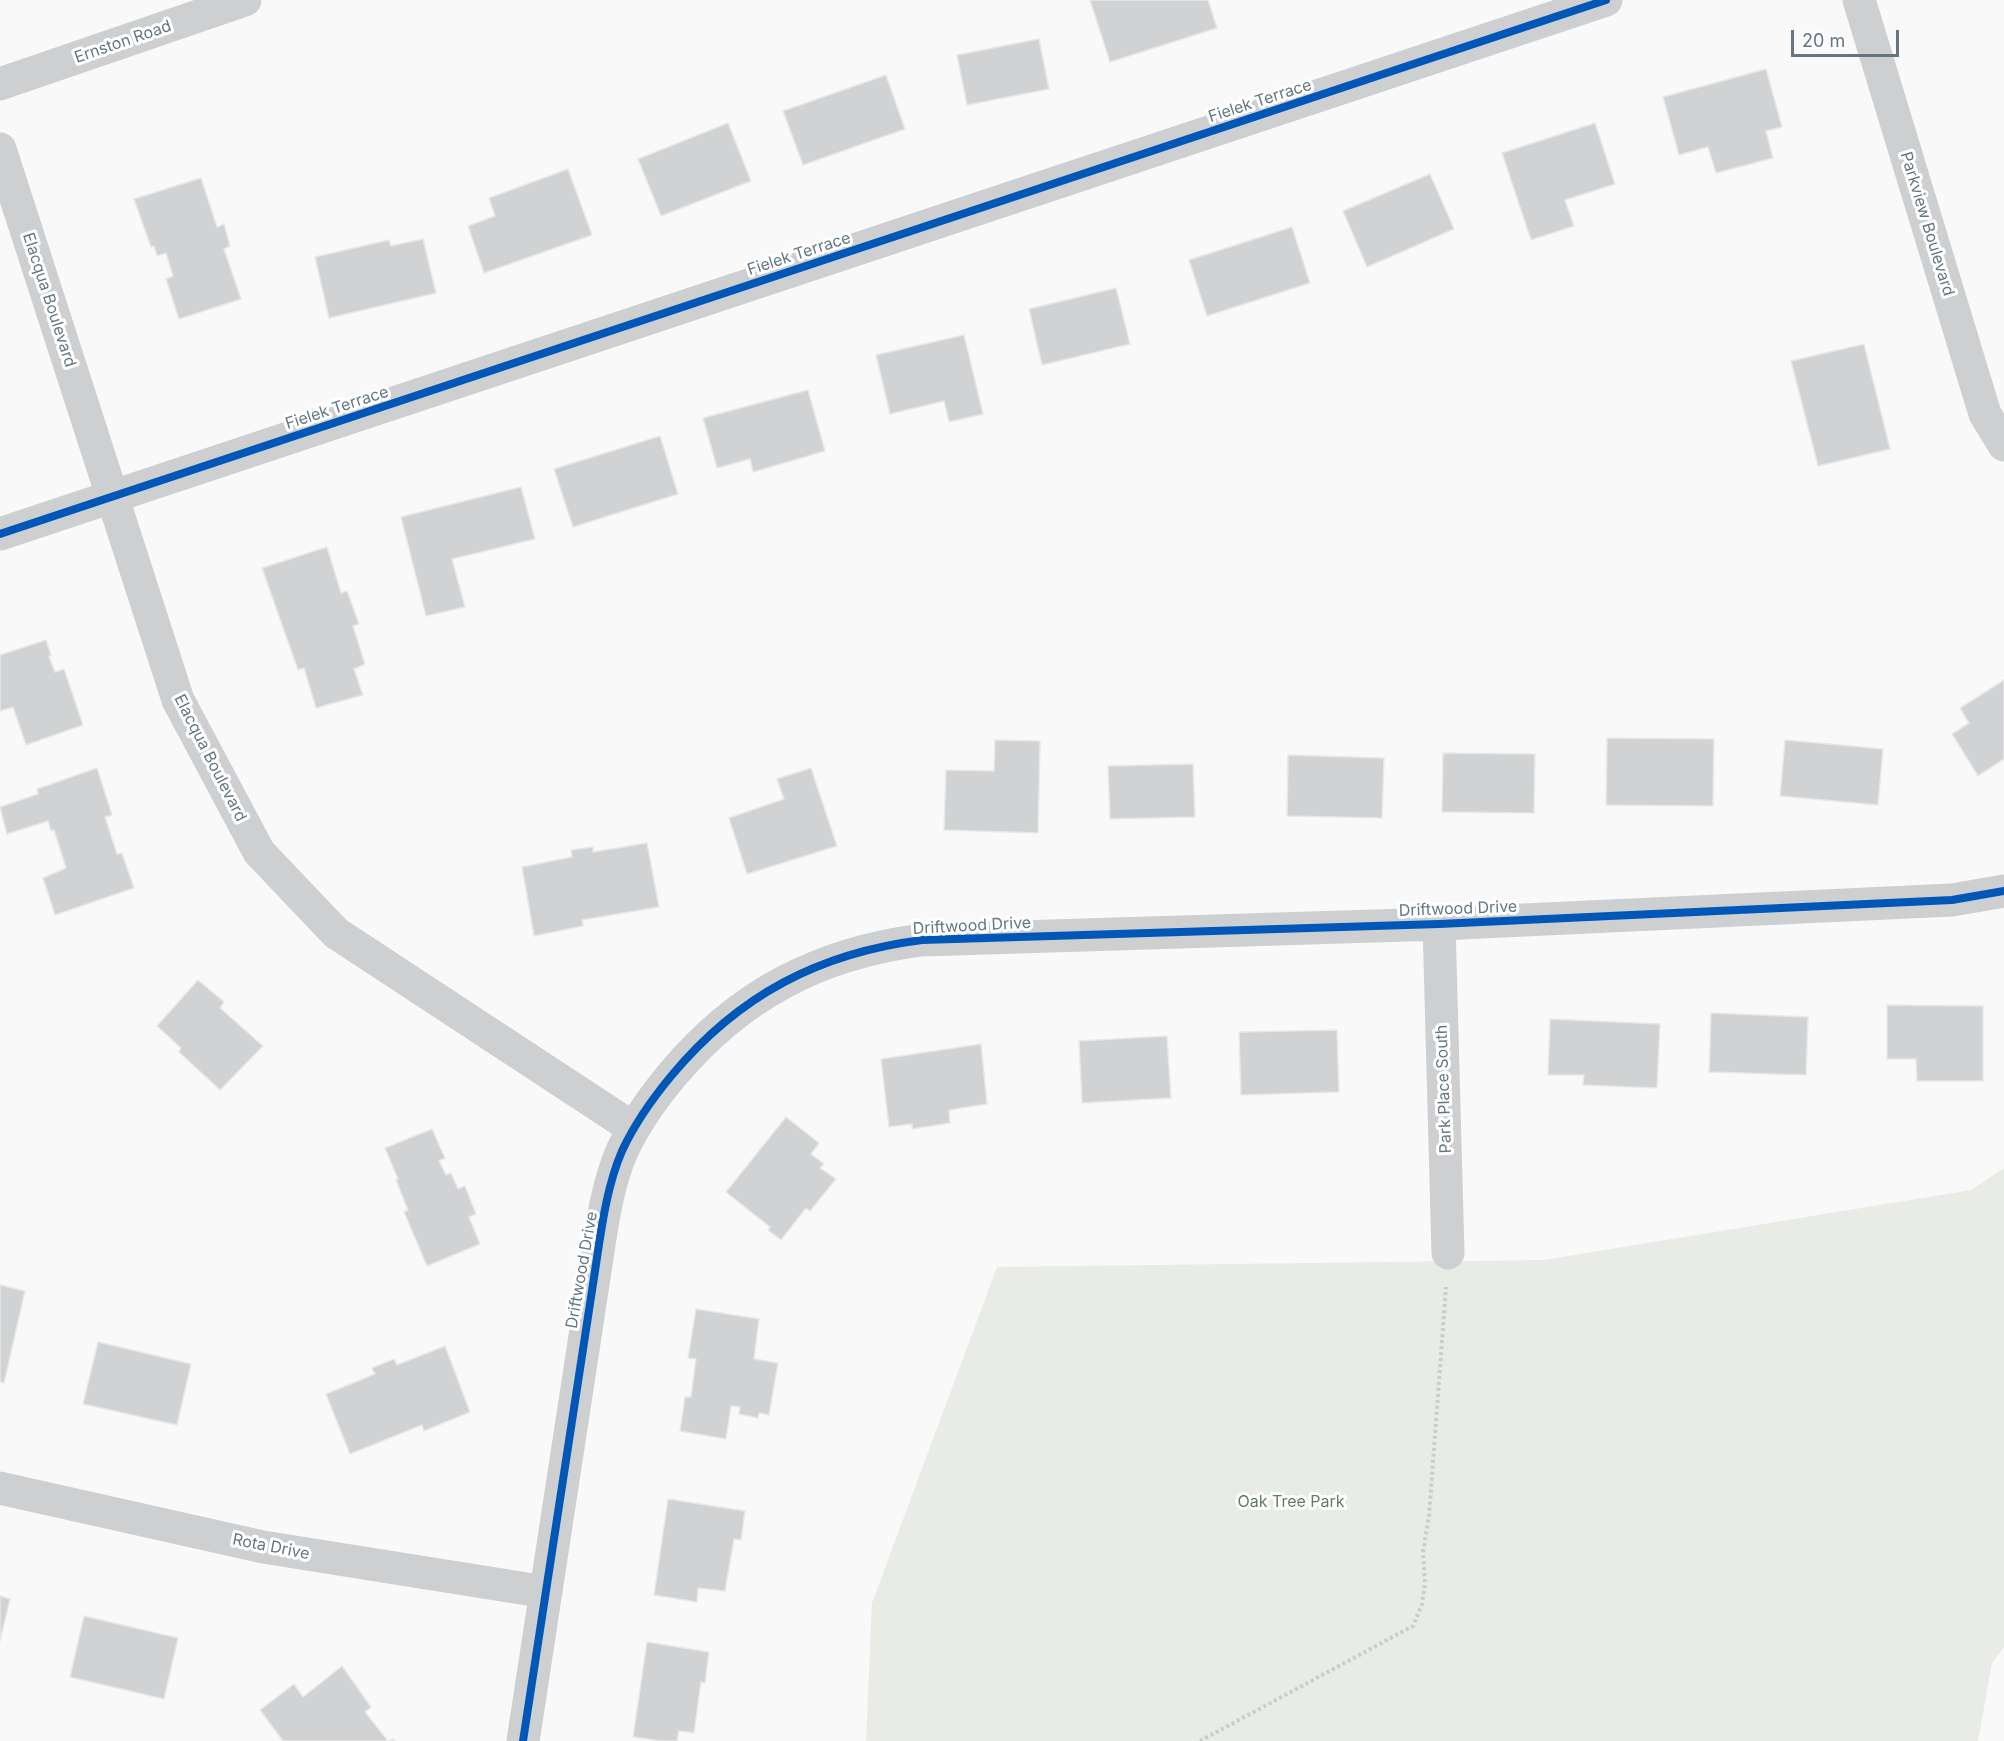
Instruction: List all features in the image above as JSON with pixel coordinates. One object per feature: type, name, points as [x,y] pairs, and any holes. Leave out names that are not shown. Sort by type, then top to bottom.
[{"type":"street","name":"Ernston Road","points":[[0,84],[245,0]]},
{"type":"street","name":"Fielek Terrace","points":[[0,534],[1606,0]]},
{"type":"street","name":"Parkview Boulevard","points":[[1859,0],[1985,414],[2004,445]]},
{"type":"street","name":"Elacqua Boulevard","points":[[0,149],[178,700],[260,852],[336,933],[633,1128]]},
{"type":"street","name":"Driftwood Drive","points":[[523,1741],[603,1224],[621,1154],[633,1128],[650,1102],[680,1066],[729,1017],[788,979],[868,949],[922,940],[1439,924],[1952,900],[2004,891]]},
{"type":"street","name":"Park Place South","points":[[1439,924],[1448,1253]]},
{"type":"street","name":"Rota Drive","points":[[0,1488],[263,1547],[546,1592]]},
{"type":"path","points":[[1200,1741],[1413,1626],[1422,1604],[1425,1583],[1423,1552],[1429,1516],[1448,1253]]},
{"type":"green space","name":"Oak Tree Park","points":[[2004,1168],[2004,1647],[1992,1663],[1978,1741],[866,1741],[872,1603],[997,1267],[1544,1260],[1971,1190]]},
{"type":"building","points":[[1090,0],[1208,0],[1217,28],[1110,62]]},
{"type":"building","points":[[1039,39],[1049,89],[967,105],[957,55]]},
{"type":"building","points":[[1766,69],[1782,127],[1766,131],[1773,158],[1716,173],[1708,147],[1679,155],[1663,97]]},
{"type":"building","points":[[886,75],[905,129],[803,165],[783,111]]},
{"type":"building","points":[[728,123],[751,181],[661,216],[638,159]]},
{"type":"building","points":[[1595,123],[1615,184],[1565,200],[1574,226],[1531,240],[1502,153]]},
{"type":"building","points":[[568,169],[592,235],[484,273],[468,226],[495,216],[489,198]]},
{"type":"building","points":[[1430,174],[1454,229],[1367,267],[1343,211]]},
{"type":"building","points":[[201,178],[217,227],[224,224],[230,246],[224,249],[241,299],[179,319],[166,279],[173,276],[166,253],[157,256],[154,246],[151,247],[134,199]]},
{"type":"building","points":[[1292,227],[1310,283],[1207,316],[1189,260]]},
{"type":"building","points":[[423,239],[436,293],[329,318],[315,257],[389,240],[391,246]]},
{"type":"building","points":[[1116,288],[1130,344],[1042,365],[1029,309]]},
{"type":"building","points":[[964,335],[983,414],[949,422],[944,401],[890,414],[876,355]]},
{"type":"building","points":[[1864,344],[1890,449],[1818,466],[1791,361]]},
{"type":"building","points":[[808,390],[825,451],[753,472],[750,459],[717,468],[703,418]]},
{"type":"building","points":[[660,436],[678,494],[573,527],[554,469]]},
{"type":"building","points":[[521,487],[535,539],[452,559],[465,607],[426,616],[401,517]]},
{"type":"building","points":[[327,547],[341,593],[347,591],[359,624],[353,626],[365,664],[354,669],[363,695],[316,708],[304,668],[298,670],[262,568]]},
{"type":"building","points":[[46,640],[55,672],[64,669],[83,725],[26,745],[13,707],[0,711],[0,655]]},
{"type":"building","points":[[2004,680],[2004,759],[1978,776],[1952,734],[1969,723],[1960,708]]},
{"type":"building","points":[[1607,738],[1714,739],[1713,806],[1606,805]]},
{"type":"building","points":[[995,740],[1040,741],[1038,833],[944,830],[946,770],[994,771]]},
{"type":"building","points":[[1785,740],[1883,749],[1878,805],[1780,796]]},
{"type":"building","points":[[1443,753],[1535,754],[1534,813],[1442,812]]},
{"type":"building","points":[[1288,755],[1384,758],[1382,818],[1287,816]]},
{"type":"building","points":[[1193,764],[1195,817],[1110,819],[1108,766]]},
{"type":"building","points":[[97,768],[112,815],[105,817],[117,854],[122,853],[134,888],[55,915],[43,878],[66,868],[54,830],[51,831],[48,821],[7,834],[0,807],[38,794],[37,789]]},
{"type":"building","points":[[811,768],[837,846],[747,874],[729,818],[784,799],[777,779]]},
{"type":"building","points":[[647,843],[659,907],[582,920],[583,926],[534,936],[522,867],[572,857],[571,850],[593,847],[593,852]]},
{"type":"building","points":[[198,980],[224,1002],[220,1008],[263,1046],[220,1090],[179,1052],[181,1048],[157,1026]]},
{"type":"building","points":[[1887,1005],[1983,1006],[1983,1081],[1917,1081],[1916,1059],[1887,1059]]},
{"type":"building","points":[[1711,1013],[1808,1017],[1806,1075],[1709,1072]]},
{"type":"building","points":[[1550,1019],[1660,1024],[1657,1088],[1583,1085],[1584,1075],[1548,1075]]},
{"type":"building","points":[[1337,1030],[1339,1092],[1241,1095],[1239,1032]]},
{"type":"building","points":[[1167,1036],[1171,1098],[1082,1103],[1079,1041]]},
{"type":"building","points":[[981,1044],[987,1104],[949,1110],[950,1123],[912,1129],[912,1124],[889,1127],[881,1059]]},
{"type":"building","points":[[786,1117],[819,1143],[811,1154],[824,1164],[820,1168],[836,1179],[810,1211],[806,1208],[781,1240],[768,1230],[770,1227],[726,1192]]},
{"type":"building","points":[[432,1129],[445,1158],[439,1161],[446,1175],[451,1173],[458,1189],[465,1186],[476,1214],[469,1217],[480,1244],[427,1266],[404,1212],[408,1210],[385,1148]]},
{"type":"building","points":[[0,1285],[25,1291],[4,1383],[0,1382]]},
{"type":"building","points":[[696,1309],[759,1319],[754,1359],[778,1363],[769,1415],[759,1413],[758,1418],[739,1414],[740,1407],[731,1406],[726,1439],[680,1431],[685,1397],[691,1397],[696,1359],[688,1358]]},
{"type":"building","points":[[98,1342],[191,1364],[177,1425],[83,1404]]},
{"type":"building","points":[[445,1346],[470,1412],[424,1431],[422,1425],[350,1454],[326,1394],[375,1374],[372,1368],[394,1359],[397,1365]]},
{"type":"building","points":[[668,1499],[745,1511],[741,1540],[734,1539],[725,1591],[698,1588],[697,1602],[654,1595]]},
{"type":"building","points":[[0,1596],[10,1599],[0,1641]]},
{"type":"building","points":[[84,1616],[178,1638],[164,1699],[70,1677]]},
{"type":"building","points":[[647,1642],[709,1652],[705,1683],[701,1682],[694,1733],[679,1731],[677,1741],[633,1737]]},
{"type":"building","points":[[342,1666],[371,1707],[365,1712],[388,1741],[283,1741],[260,1710],[294,1684],[303,1697]]},
{"type":"cycle path","points":[[0,534],[1606,0]]},
{"type":"cycle path","points":[[523,1741],[602,1226],[616,1165],[644,1112],[672,1075],[725,1022],[784,982],[815,967],[849,955],[922,940],[1439,924],[1952,900],[2004,891]]}]
